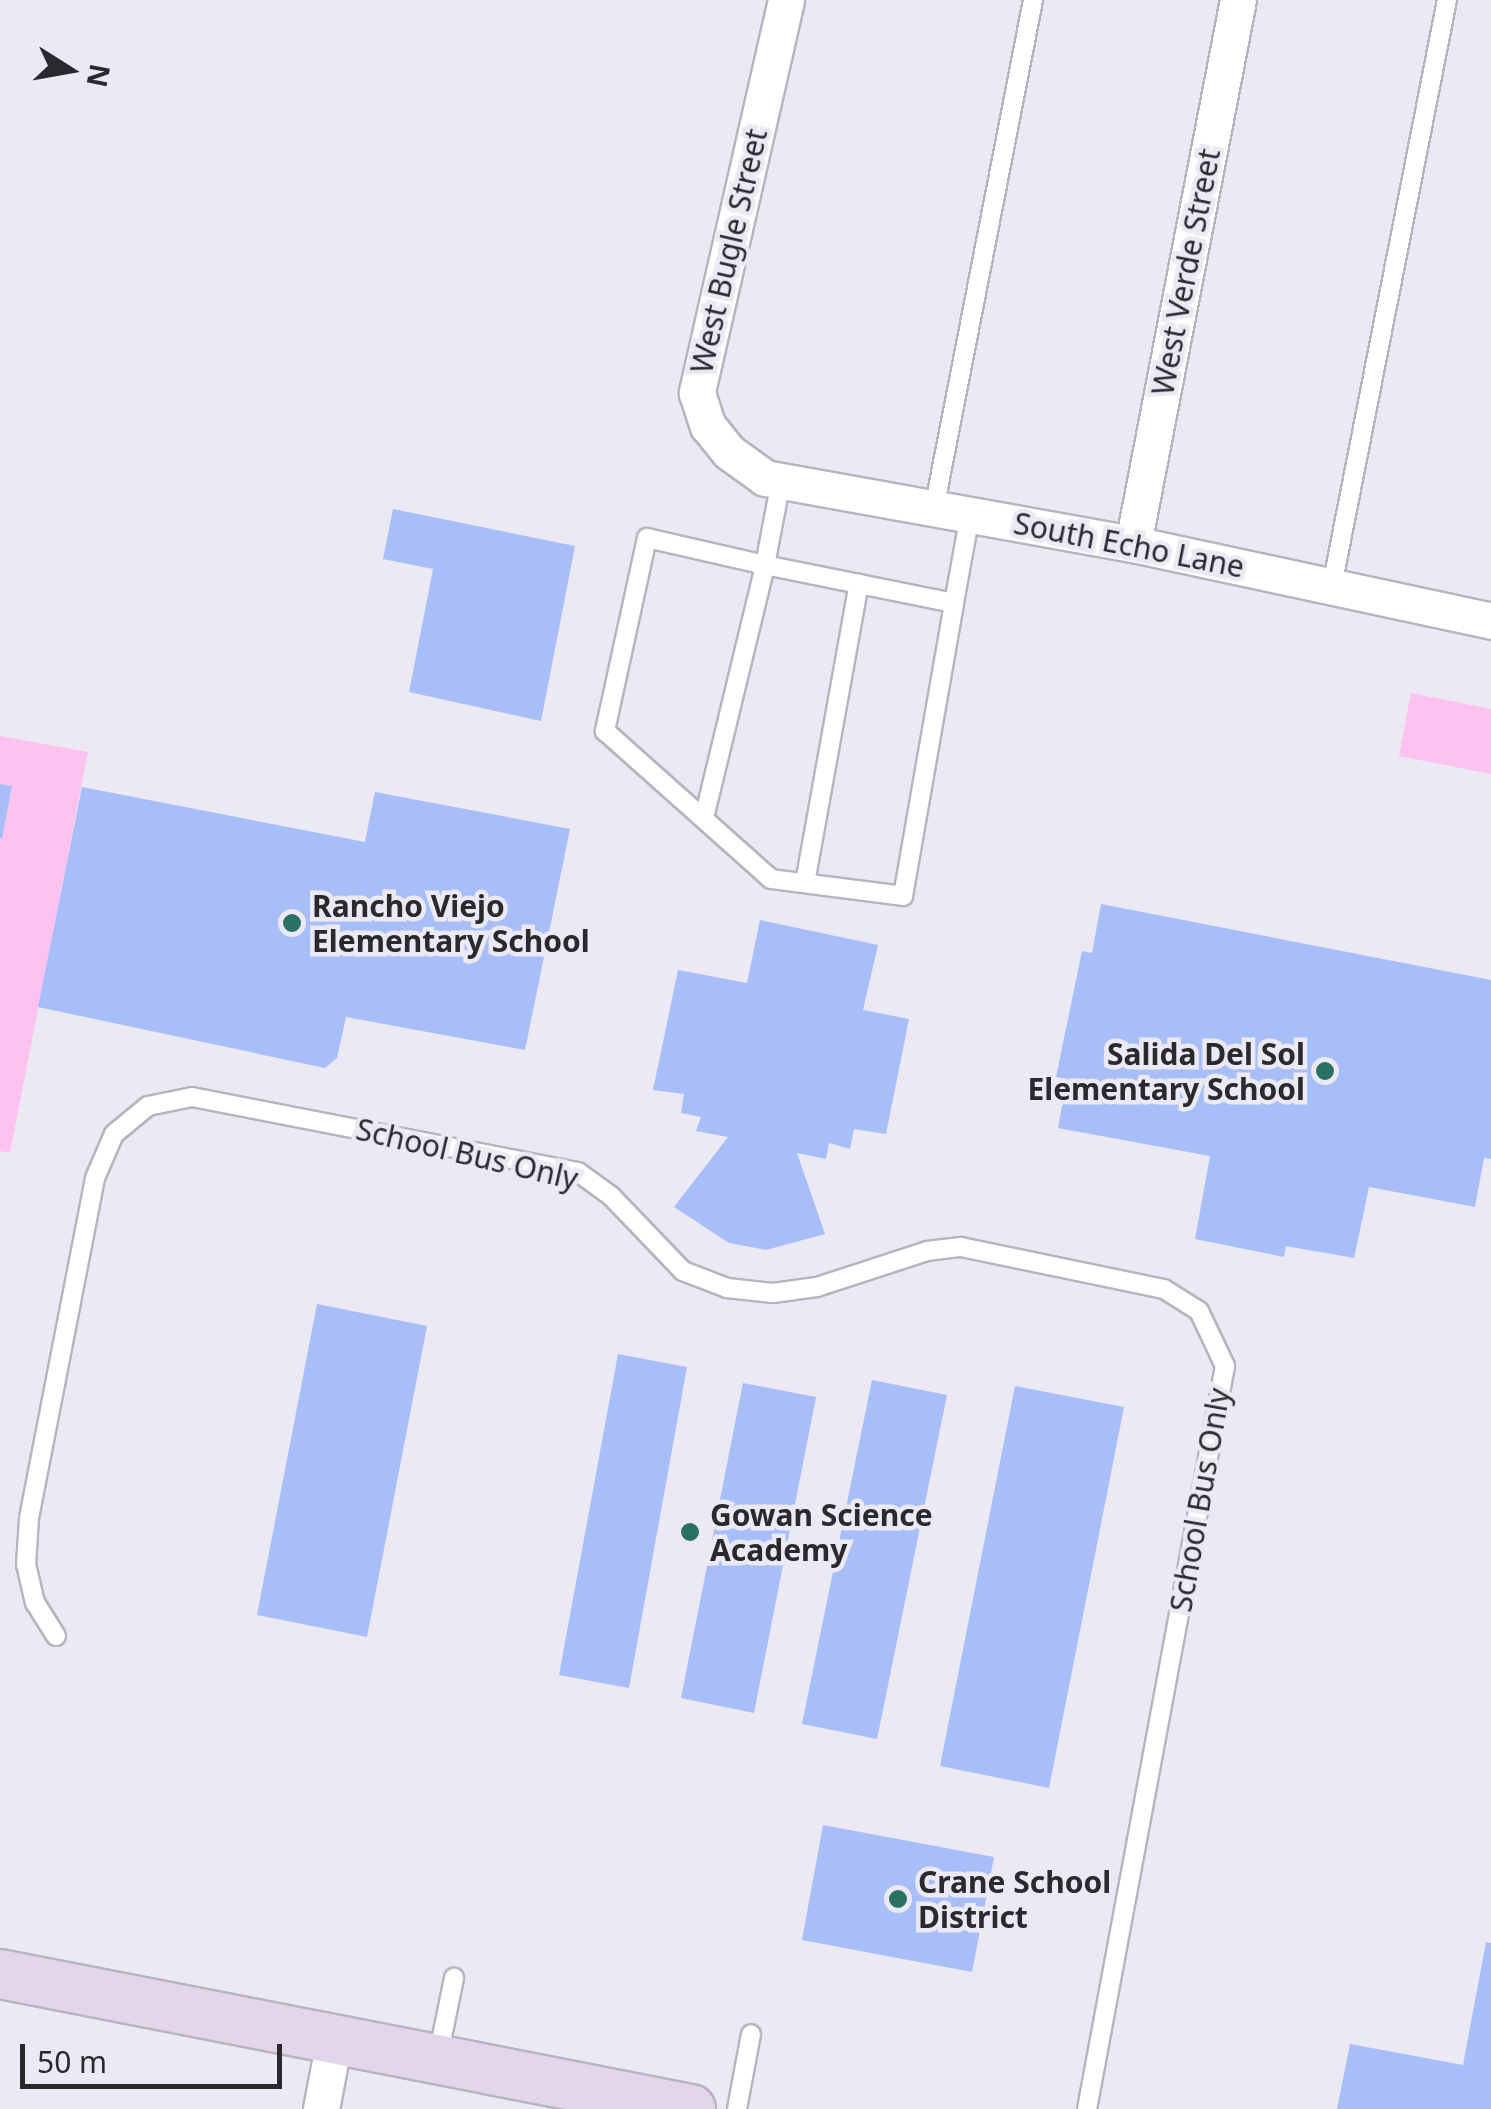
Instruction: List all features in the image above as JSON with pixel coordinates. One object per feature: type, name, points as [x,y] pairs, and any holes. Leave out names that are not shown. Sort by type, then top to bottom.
[{"type":"main road","points":[[0,1974],[690,2109]]},
{"type":"street","name":"West Bugle Street","points":[[773,480],[708,426],[698,393],[786,0]]},
{"type":"street","name":"West Verde Street","points":[[1133,544],[1238,0]]},
{"type":"street","name":"South Echo Lane","points":[[773,480],[1133,544],[1491,621]]},
{"type":"street","points":[[320,2109],[334,2040]]},
{"type":"lane","points":[[934,508],[1033,0]]},
{"type":"lane","points":[[1332,586],[1447,0]]},
{"type":"lane","points":[[704,818],[765,565],[773,480]]},
{"type":"lane","points":[[954,604],[646,538],[606,731],[771,878],[903,896],[970,515]]},
{"type":"lane","points":[[805,883],[858,584]]},
{"type":"lane","name":"School Bus Only","points":[[56,1636],[35,1603],[26,1566],[28,1518],[95,1178],[114,1134],[148,1106],[192,1097],[578,1172],[611,1196],[683,1271],[727,1288],[772,1293],[816,1287],[927,1251],[961,1247],[1164,1289],[1198,1310],[1225,1366],[1087,2109]]},
{"type":"lane","points":[[437,2060],[454,1978]]},
{"type":"lane","points":[[737,2109],[751,2034]]},
{"type":"shaded area","points":[[1411,693],[1491,709],[1491,774],[1399,756]]},
{"type":"shaded area","points":[[0,736],[88,752],[10,1153],[0,1151]]},
{"type":"building","points":[[393,509],[575,546],[541,721],[409,692],[433,569],[383,559]]},
{"type":"building","points":[[0,784],[12,786],[2,839],[0,838]]},
{"type":"building","name":"Rancho Viejo Elementary School","points":[[82,787],[365,842],[375,792],[570,829],[525,1050],[346,1017],[337,1058],[325,1068],[38,1007]]},
{"type":"building","name":"Salida Del Sol Elementary School","points":[[1101,904],[1491,980],[1491,1159],[1484,1158],[1475,1207],[1369,1187],[1354,1258],[1286,1246],[1284,1257],[1195,1239],[1210,1156],[1058,1128],[1067,1079],[1056,1077],[1082,951],[1092,953]]},
{"type":"building","points":[[760,920],[878,945],[863,1010],[909,1019],[886,1134],[854,1129],[850,1149],[829,1143],[826,1159],[797,1153],[825,1234],[766,1250],[729,1243],[674,1207],[728,1137],[696,1131],[701,1117],[681,1113],[684,1094],[653,1090],[678,970],[747,983]]},
{"type":"building","points":[[317,1304],[427,1326],[367,1637],[257,1615]]},
{"type":"building","points":[[618,1354],[687,1367],[629,1688],[559,1675]]},
{"type":"building","points":[[872,1380],[947,1395],[877,1739],[802,1724]]},
{"type":"building","points":[[743,1383],[816,1397],[754,1713],[681,1698]]},
{"type":"building","points":[[1015,1386],[1124,1407],[1049,1788],[940,1766]]},
{"type":"building","name":"Crane School District","points":[[823,1825],[994,1857],[972,1972],[802,1940]]},
{"type":"building","points":[[1486,1942],[1491,1943],[1491,2109],[1337,2109],[1350,2044],[1463,2065]]},
{"type":"place","name":"Rancho Viejo Elementary School","points":[[292,923]]},
{"type":"place","name":"Salida Del Sol Elementary School","points":[[1325,1071]]},
{"type":"place","name":"Gowan Science Academy","points":[[690,1532]]},
{"type":"place","name":"Crane School District","points":[[898,1899]]}]
